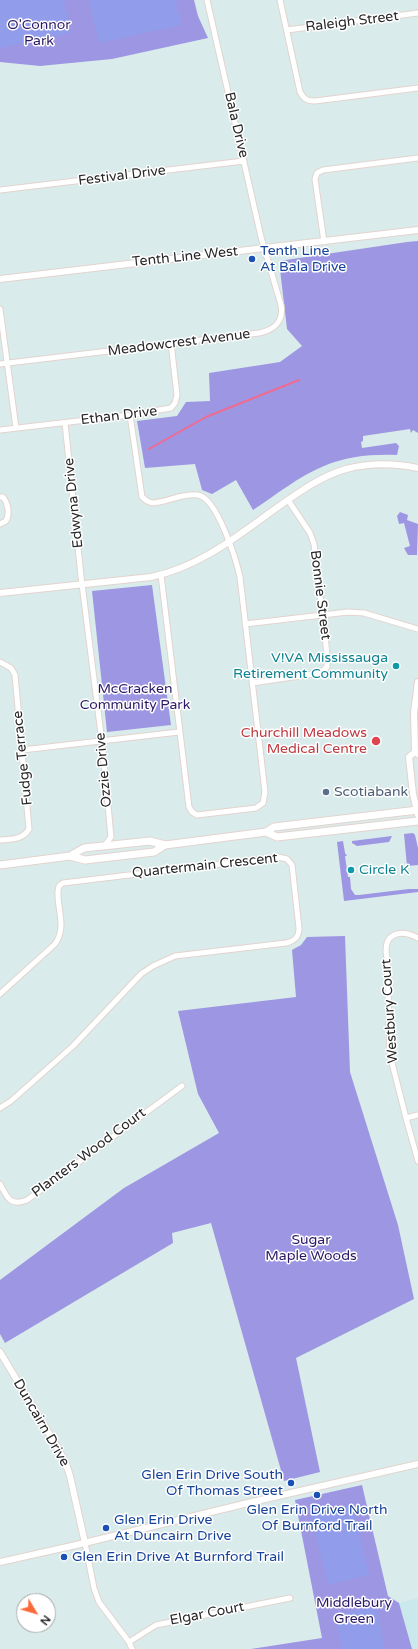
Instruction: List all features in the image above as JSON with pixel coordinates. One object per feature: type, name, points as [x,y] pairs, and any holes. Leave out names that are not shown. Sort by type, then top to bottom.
[{"type":"main road","points":[[70,856],[84,848],[105,845],[150,841],[165,845],[266,832],[274,827],[418,811]]},
{"type":"main road","points":[[266,832],[277,837],[418,821]]},
{"type":"main road","points":[[0,865],[70,856],[85,860],[154,852],[165,845]]},
{"type":"street","name":"Bala Drive","points":[[207,0],[264,249]]},
{"type":"street","points":[[280,0],[300,92],[307,101],[418,88]]},
{"type":"street","name":"Raleigh Street","points":[[287,30],[418,13]]},
{"type":"street","points":[[324,242],[314,179],[316,173],[323,170],[418,158]]},
{"type":"street","name":"Festival Drive","points":[[0,190],[244,161]]},
{"type":"street","name":"Tenth Line West","points":[[0,279],[418,230]]},
{"type":"street","name":"Meadowcrest Avenue","points":[[0,364],[268,331],[278,323],[282,310],[264,249]]},
{"type":"street","points":[[0,309],[16,428]]},
{"type":"street","name":"Ethan Drive","points":[[0,430],[130,415],[167,410],[171,408],[175,403],[177,395],[171,343]]},
{"type":"street","points":[[130,415],[142,497],[152,503],[183,496],[202,496],[211,503],[229,542],[238,568],[265,792],[265,798],[260,806],[252,809],[201,815],[197,815],[192,812],[188,802],[161,575]]},
{"type":"street","name":"Edwyna Drive","points":[[65,423],[82,584]]},
{"type":"street","points":[[0,593],[161,575],[195,562],[229,542],[315,482],[336,473],[355,467],[391,464],[418,468]]},
{"type":"street","points":[[0,497],[3,497],[6,501],[9,516],[6,522],[0,524]]},
{"type":"street","name":"Bonnie Street","points":[[252,683],[320,673],[327,667],[328,661],[314,544],[310,534],[288,500]]},
{"type":"street","name":"Ozzie Drive","points":[[82,584],[102,742],[111,837]]},
{"type":"street","points":[[245,624],[348,612],[364,613],[418,629]]},
{"type":"street","name":"Fudge Terrace","points":[[0,662],[11,668],[15,675],[29,830],[26,835],[20,838],[0,840]]},
{"type":"street","points":[[418,682],[414,713],[417,753],[409,756],[413,794],[418,811]]},
{"type":"street","points":[[22,750],[179,732]]},
{"type":"street","points":[[105,845],[111,837],[122,844]]},
{"type":"street","name":"Quartermain Crescent","points":[[0,994],[55,944],[59,937],[62,925],[58,891],[59,886],[63,883],[278,857],[287,859],[292,865],[299,928],[298,934],[294,940],[286,943],[175,956],[153,966],[141,974],[73,1046],[0,1108]]},
{"type":"street","name":"Westbury Court","points":[[418,938],[403,933],[393,935],[387,941],[385,949],[387,958],[390,1055],[418,1161]]},
{"type":"street","name":"Planters Wood Court","points":[[0,1184],[8,1198],[12,1201],[16,1203],[27,1200],[182,1086]]},
{"type":"street","points":[[406,1118],[418,1115]]},
{"type":"street","name":"Duncairn Drive","points":[[0,1352],[66,1464],[85,1543]]},
{"type":"street","points":[[0,1562],[85,1543],[346,1479],[418,1464]]},
{"type":"street","points":[[85,1543],[94,1588],[99,1602],[129,1642],[132,1649]]},
{"type":"street","name":"Elgar Court","points":[[129,1642],[156,1625],[290,1598]]},
{"type":"shaded area","points":[[418,1598],[418,1649],[412,1649],[399,1603]]},
{"type":"green space","name":"O'Connor Park","points":[[0,0],[194,0],[198,16],[208,38],[112,59],[40,66],[0,62]]},
{"type":"green space","points":[[0,0],[64,0],[71,33],[0,48]]},
{"type":"green space","points":[[89,0],[176,0],[181,25],[99,43]]},
{"type":"green space","points":[[418,241],[418,433],[413,430],[411,433],[410,429],[363,436],[363,441],[361,442],[362,448],[396,443],[399,446],[397,455],[360,456],[333,463],[306,475],[253,510],[236,480],[212,494],[202,490],[195,464],[145,468],[137,421],[177,416],[186,402],[210,401],[209,373],[280,362],[302,346],[287,329],[279,261]]},
{"type":"green space","points":[[400,512],[408,515],[407,520],[418,524],[417,555],[408,555],[404,548],[410,546],[404,523],[399,524],[397,516]]},
{"type":"green space","name":"McCracken Community Park","points":[[152,585],[171,725],[107,732],[92,591]]},
{"type":"green space","points":[[413,833],[415,835],[418,848],[418,865],[407,866],[404,834]]},
{"type":"green space","points":[[392,836],[389,842],[357,846],[352,843],[352,841]]},
{"type":"green space","points":[[343,841],[347,856],[345,856],[348,877],[350,877],[351,889],[355,895],[409,889],[418,889],[418,892],[344,901],[337,842]]},
{"type":"green space","name":"Sugar Maple Woods","points":[[345,936],[350,1072],[398,1225],[414,1299],[296,1358],[320,1472],[284,1481],[211,1223],[172,1233],[173,1243],[5,1343],[0,1334],[0,1280],[124,1188],[219,1133],[198,1094],[178,1011],[296,997],[292,950],[301,945],[307,937]]},
{"type":"green space","name":"Middlebury Green","points":[[362,1485],[388,1596],[399,1603],[412,1649],[251,1649],[322,1638],[295,1500]]},
{"type":"green space","points":[[352,1504],[369,1575],[328,1585],[311,1514]]},
{"type":"green space","points":[[376,1606],[385,1649],[342,1649],[335,1615]]},
{"type":"waterway","points":[[149,449],[206,417],[299,380]]},
{"type":"place","name":"Tenth Line At Bala Drive","points":[[252,259]]},
{"type":"place","name":"V!VA Mississauga Retirement Community","points":[[396,666]]},
{"type":"place","name":"Churchill Meadows Medical Centre","points":[[376,741]]},
{"type":"place","name":"Scotiabank","points":[[326,792]]},
{"type":"place","name":"Circle K","points":[[351,870]]},
{"type":"place","name":"Glen Erin Drive South Of Thomas Street","points":[[291,1483]]},
{"type":"place","name":"Glen Erin Drive North Of Burnford Trail","points":[[317,1495]]},
{"type":"place","name":"Glen Erin Drive At Duncairn Drive","points":[[106,1528]]},
{"type":"place","name":"Glen Erin Drive At Burnford Trail","points":[[64,1557]]}]
